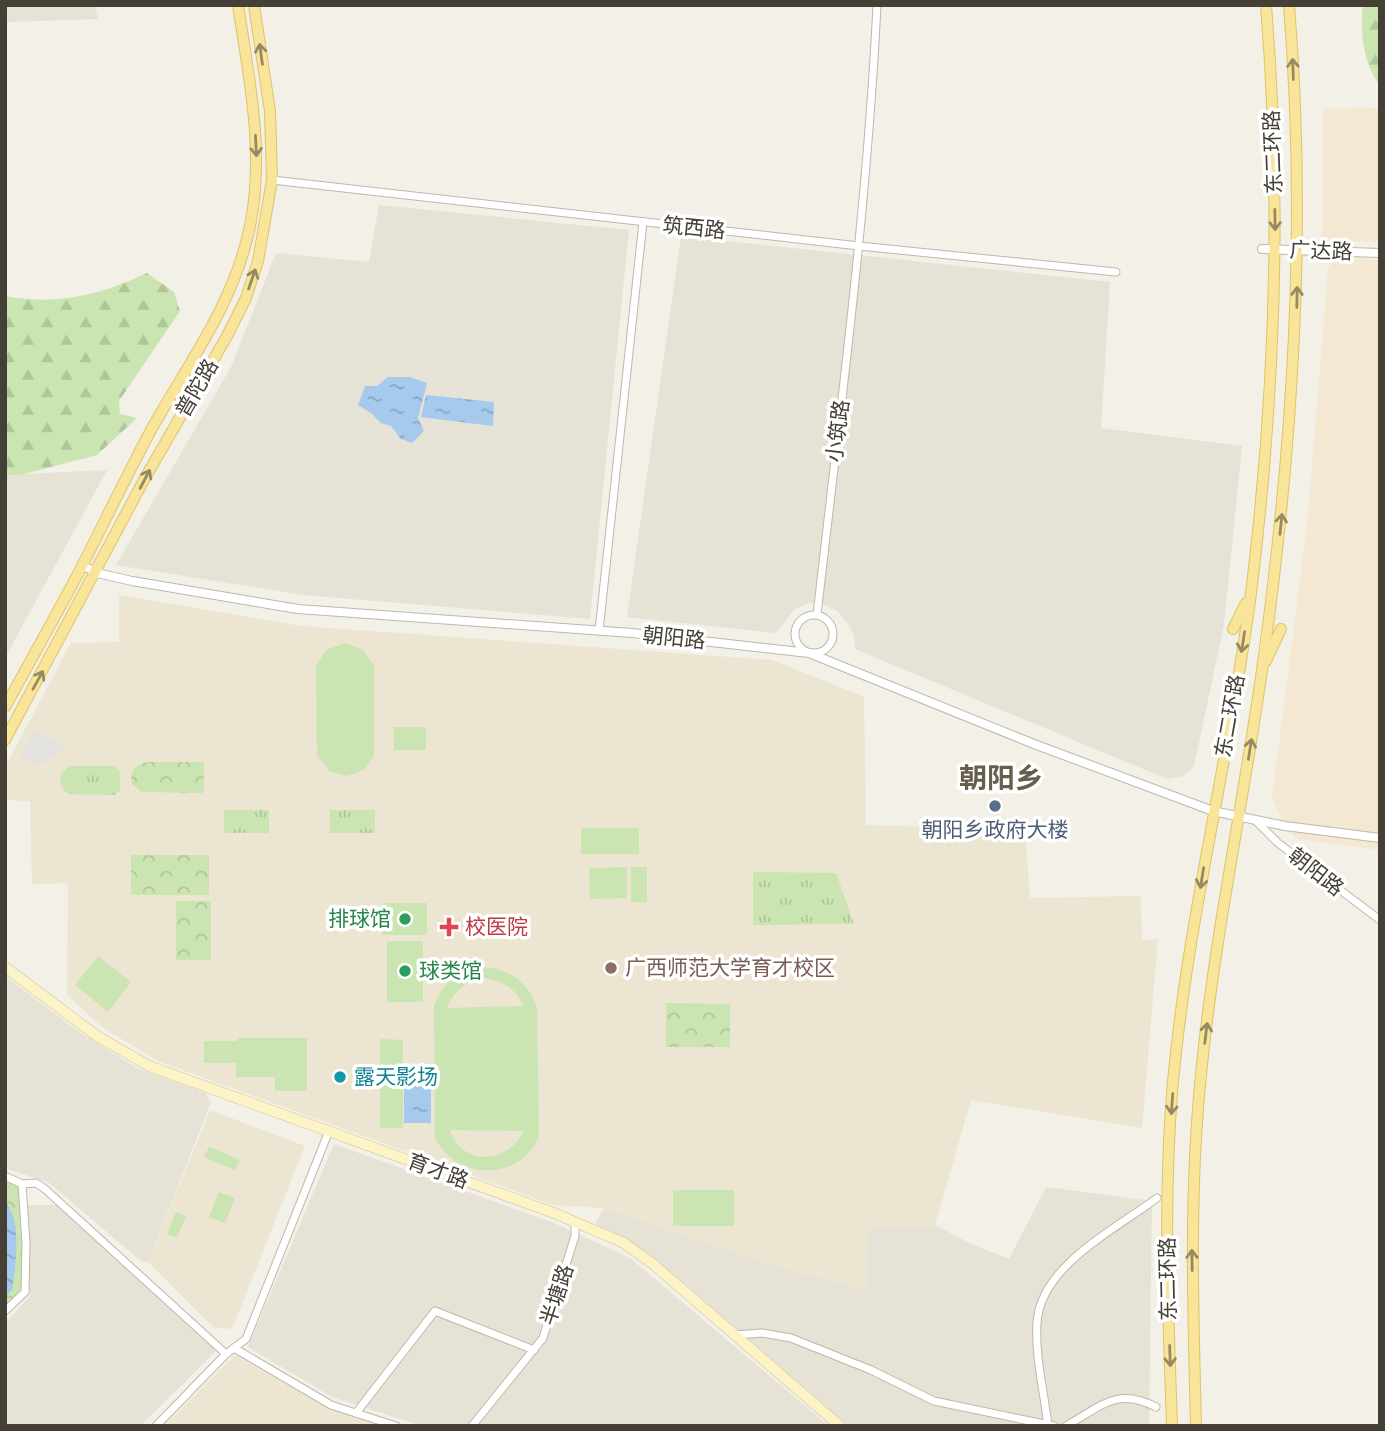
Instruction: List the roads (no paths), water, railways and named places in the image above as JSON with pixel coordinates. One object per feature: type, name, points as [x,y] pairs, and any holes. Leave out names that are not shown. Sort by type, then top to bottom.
[{"type":"main road","name":"普陀路","points":[[5,707],[141,450],[212,327],[243,256],[251,225],[256,187],[256,150],[239,5]]},
{"type":"main road","name":"普陀路","points":[[5,740],[97,573],[145,478],[246,298],[258,261],[272,180],[270,111],[254,5]]},
{"type":"main road","name":"东二环路","points":[[1172,1426],[1167,1238],[1173,1080],[1213,811],[1251,594],[1268,410],[1275,249],[1266,5]]},
{"type":"main road","name":"东二环路","points":[[1196,1426],[1192,1247],[1196,1128],[1211,988],[1262,670],[1282,511],[1296,331],[1298,249],[1289,5]]},
{"type":"main road","points":[[1233,629],[1251,594]]},
{"type":"main road","points":[[1262,670],[1281,629]]},
{"type":"main road","name":"育才路","points":[[5,967],[97,1036],[140,1061],[624,1243],[840,1426]]},
{"type":"street","name":"小筑路","points":[[817,615],[859,246],[871,117],[877,5]]},
{"type":"street","name":"筑西路","points":[[272,180],[1116,272]]},
{"type":"street","points":[[599,631],[643,222]]},
{"type":"street","name":"广达路","points":[[1262,249],[1380,253]]},
{"type":"street","name":"朝阳路","points":[[82,565],[97,573],[172,589],[298,609],[599,631],[809,653],[1034,744],[1213,811],[1255,820],[1380,838]]},
{"type":"street","points":[[817,615],[832,626],[833,638],[827,649],[809,653],[799,645],[795,633],[800,622],[817,615]]},
{"type":"street","name":"朝阳路","points":[[1255,820],[1279,843],[1380,920]]},
{"type":"street","points":[[156,1426],[226,1354],[246,1339],[329,1131]]},
{"type":"street","points":[[5,1176],[22,1184],[36,1183],[45,1189],[226,1354]]},
{"type":"street","points":[[5,1311],[25,1292],[26,1243],[22,1184]]},
{"type":"street","points":[[735,1335],[762,1334],[791,1338],[871,1370],[934,1401],[1050,1425],[1038,1366],[1037,1320],[1049,1285],[1073,1258],[1157,1198]]},
{"type":"street","name":"半塘路","points":[[472,1426],[543,1338],[575,1236],[575,1223]]},
{"type":"street","points":[[356,1413],[435,1311],[534,1350]]},
{"type":"street","points":[[234,1348],[331,1405],[396,1426]]},
{"type":"street","points":[[1066,1426],[1121,1397],[1139,1398],[1156,1407]]},
{"type":"water","points":[[388,377],[410,377],[427,383],[418,418],[424,431],[412,443],[401,439],[391,426],[381,423],[358,405],[365,386],[377,386]]},
{"type":"water","points":[[426,395],[494,402],[493,426],[421,417]]},
{"type":"water","points":[[404,1065],[431,1065],[431,1123],[404,1123]]},
{"type":"water","points":[[5,1203],[14,1220],[16,1244],[12,1290],[5,1297]]},
{"type":"place","name":"朝阳乡政府大楼","points":[[995,806]]},
{"type":"place","name":"排球馆","points":[[405,919]]},
{"type":"place","name":"校医院","points":[[449,927]]},
{"type":"place","name":"广西师范大学育才校区","points":[[611,968]]},
{"type":"place","name":"球类馆","points":[[405,971]]},
{"type":"place","name":"露天影场","points":[[340,1077]]},
{"type":"district","name":"朝阳乡","points":[[1001,778]]}]
